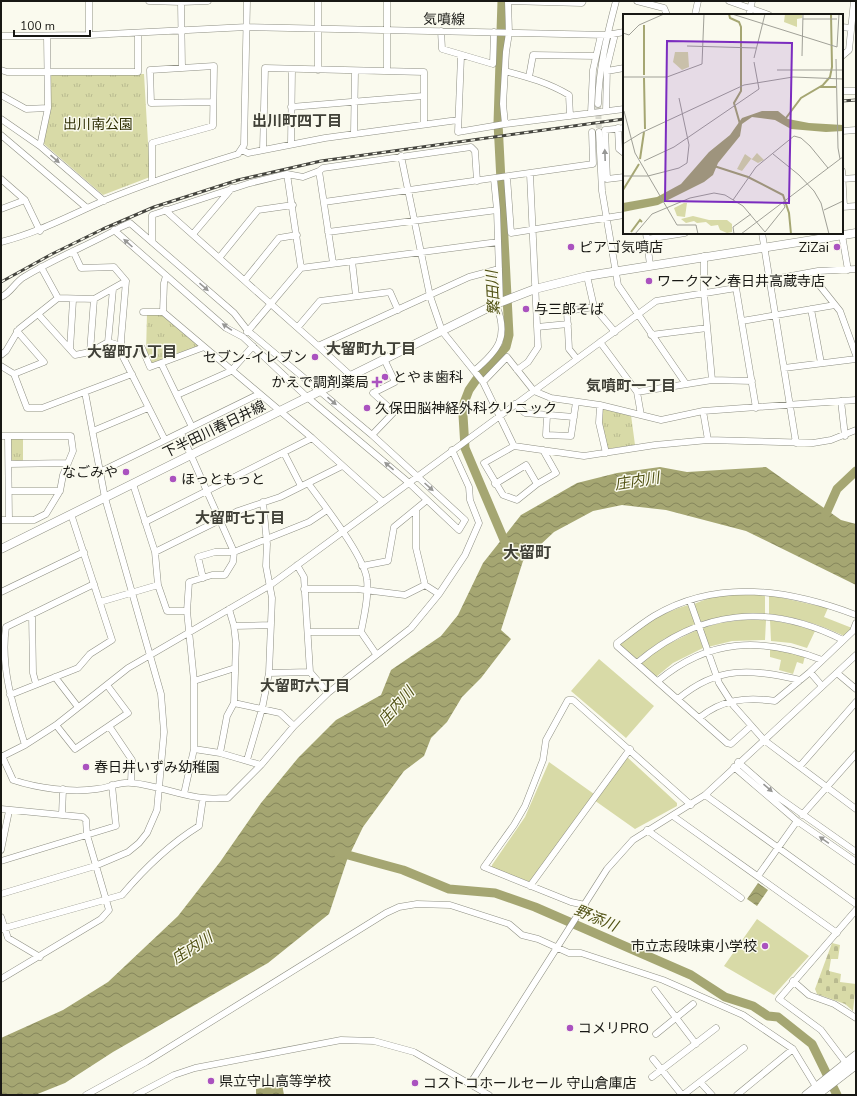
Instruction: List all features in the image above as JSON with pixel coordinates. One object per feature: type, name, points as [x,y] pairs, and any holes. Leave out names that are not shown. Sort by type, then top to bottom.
[{"type":"main road","name":"下半田川春日井線","points":[[1,549],[350,375],[516,296],[587,276],[704,256],[856,233]]},
{"type":"main road","points":[[806,1095],[820,1090],[856,1055]]},
{"type":"main road","points":[[843,1068],[856,1065]]},
{"type":"street","points":[[89,1],[89,35]]},
{"type":"street","points":[[149,1],[208,1]]},
{"type":"street","points":[[1,242],[40,231],[87,208],[152,182],[238,154],[244,145],[247,1]]},
{"type":"street","points":[[318,1],[318,70]]},
{"type":"street","points":[[387,1],[387,71]]},
{"type":"street","points":[[505,124],[503,104],[509,33],[508,1],[582,3],[583,1]]},
{"type":"street","points":[[591,113],[591,91],[596,56],[616,1]]},
{"type":"street","points":[[637,1],[664,8],[666,14]]},
{"type":"street","points":[[695,14],[698,1]]},
{"type":"street","points":[[729,1],[766,14]]},
{"type":"street","points":[[748,14],[752,1]]},
{"type":"street","points":[[843,55],[853,50],[850,28],[854,1]]},
{"type":"street","points":[[181,2],[182,68]]},
{"type":"street","name":"気噴線","points":[[1,36],[89,35],[247,27],[604,35],[623,32]]},
{"type":"street","points":[[843,27],[850,28]]},
{"type":"street","points":[[441,31],[442,49],[461,56],[493,64],[494,32]]},
{"type":"street","points":[[1,70],[7,72],[138,72],[138,33]]},
{"type":"street","points":[[606,110],[607,71],[615,34]]},
{"type":"street","points":[[598,104],[599,78],[604,35]]},
{"type":"street","points":[[40,146],[48,108],[47,36]]},
{"type":"street","points":[[529,77],[533,55],[596,56]]},
{"type":"street","points":[[461,56],[458,132],[505,124],[623,109]]},
{"type":"street","points":[[152,182],[152,143],[213,126],[214,66],[150,70],[151,102],[213,102]]},
{"type":"street","points":[[263,150],[265,68],[424,72],[424,124]]},
{"type":"street","points":[[607,71],[623,68]]},
{"type":"street","points":[[291,144],[292,69]]},
{"type":"street","points":[[354,133],[355,71]]},
{"type":"street","points":[[505,72],[529,77],[556,87],[569,95],[570,116]]},
{"type":"street","points":[[843,91],[856,91]]},
{"type":"street","points":[[1,94],[26,109],[48,108]]},
{"type":"street","points":[[291,107],[423,96]]},
{"type":"street","points":[[1,120],[40,146],[104,201]]},
{"type":"street","points":[[242,150],[248,153],[354,133],[458,120]]},
{"type":"street","points":[[598,131],[621,128],[619,148],[623,152]]},
{"type":"street","points":[[843,131],[856,130]]},
{"type":"street","points":[[324,202],[593,164],[598,131]]},
{"type":"street","points":[[598,131],[607,179],[623,177]]},
{"type":"street","points":[[598,131],[600,168],[606,218],[614,271],[618,285],[686,384]]},
{"type":"street","points":[[1,135],[87,208]]},
{"type":"street","points":[[152,242],[152,215],[232,188],[287,174],[303,177],[323,168],[471,147],[475,150],[477,181]]},
{"type":"street","points":[[401,156],[430,296],[442,331],[483,382],[514,446]]},
{"type":"street","points":[[319,171],[333,263]]},
{"type":"street","points":[[287,174],[302,268]]},
{"type":"street","points":[[517,370],[528,362],[538,346],[530,174]]},
{"type":"street","points":[[507,177],[511,233],[623,215]]},
{"type":"street","points":[[843,179],[856,178]]},
{"type":"street","points":[[1,179],[25,200],[40,231]]},
{"type":"street","points":[[474,371],[488,359],[500,345],[503,334],[499,303],[497,210],[494,179]]},
{"type":"street","points":[[193,234],[232,188]]},
{"type":"street","points":[[1,209],[5,209],[25,200]]},
{"type":"street","points":[[220,258],[258,210],[293,205]]},
{"type":"street","points":[[843,207],[856,206]]},
{"type":"street","points":[[166,210],[271,304],[298,326],[350,375]]},
{"type":"street","points":[[328,232],[497,210]]},
{"type":"street","points":[[1,297],[8,293],[21,278],[41,266],[114,230],[130,224],[234,313],[248,331],[372,435],[465,520],[459,530],[408,482],[307,397],[243,337],[226,328],[114,230]]},
{"type":"street","points":[[650,265],[647,236],[672,234]]},
{"type":"street","points":[[762,234],[774,315],[796,443]]},
{"type":"street","points":[[245,280],[279,238],[297,235]]},
{"type":"street","points":[[842,235],[848,270]]},
{"type":"street","points":[[243,337],[302,268],[498,242]]},
{"type":"street","points":[[72,251],[81,268],[114,267],[126,281],[122,346],[123,357],[165,440]]},
{"type":"street","points":[[704,256],[704,293],[712,380]]},
{"type":"street","points":[[352,261],[356,296]]},
{"type":"street","points":[[41,266],[58,298]]},
{"type":"street","points":[[318,346],[469,277],[499,269]]},
{"type":"street","points":[[769,280],[818,271],[856,269]]},
{"type":"street","points":[[818,271],[820,286],[835,304],[854,339],[856,355]]},
{"type":"street","points":[[163,312],[164,283],[166,276]]},
{"type":"street","points":[[587,276],[594,307],[614,332]]},
{"type":"street","points":[[1,355],[6,351],[17,331],[58,298],[73,300],[94,299],[126,281]]},
{"type":"street","points":[[453,450],[469,487],[470,500],[479,523],[465,555],[439,594],[411,628],[328,693],[294,726],[261,765],[228,798],[203,798],[131,782],[115,783],[91,790],[32,786],[13,780],[2,756],[25,745],[56,726],[128,668],[268,586],[408,482],[656,301],[736,288],[756,408]]},
{"type":"street","points":[[108,342],[113,289]]},
{"type":"street","points":[[298,326],[320,301],[390,292],[398,310]]},
{"type":"street","points":[[90,352],[94,299]]},
{"type":"street","points":[[70,350],[73,300]]},
{"type":"street","points":[[742,321],[835,304]]},
{"type":"street","points":[[577,359],[569,349],[567,311],[594,307]]},
{"type":"street","points":[[811,309],[821,363]]},
{"type":"street","points":[[143,312],[163,312],[312,438],[383,502]]},
{"type":"street","points":[[38,314],[75,355],[90,352],[108,342],[122,346]]},
{"type":"street","points":[[537,327],[568,324]]},
{"type":"street","points":[[651,335],[707,328]]},
{"type":"street","points":[[14,374],[44,362],[17,331]]},
{"type":"street","points":[[600,342],[637,392],[641,415]]},
{"type":"street","points":[[176,395],[231,371],[253,346]]},
{"type":"street","points":[[142,348],[150,367],[204,347]]},
{"type":"street","points":[[483,382],[507,357],[534,391],[551,398],[600,405],[661,420],[703,411],[790,406],[856,400]]},
{"type":"street","points":[[372,435],[394,412],[373,393],[395,382],[384,359]]},
{"type":"street","points":[[784,368],[856,359]]},
{"type":"street","points":[[161,363],[192,427]]},
{"type":"street","points":[[1,366],[14,374],[27,408],[42,408],[132,374]]},
{"type":"street","points":[[637,392],[712,380],[752,381]]},
{"type":"street","points":[[1,894],[96,866],[128,852],[139,843],[147,832],[157,810],[164,732],[164,710],[161,694],[105,498],[85,392]]},
{"type":"street","points":[[100,472],[259,394]]},
{"type":"street","points":[[841,401],[844,436]]},
{"type":"street","points":[[547,415],[546,435],[571,436],[576,402]]},
{"type":"street","points":[[516,404],[525,413],[574,417]]},
{"type":"street","points":[[600,405],[599,423],[606,453]]},
{"type":"street","points":[[93,431],[148,408]]},
{"type":"street","points":[[703,411],[708,440]]},
{"type":"street","points":[[544,450],[556,473],[537,484],[517,500],[503,495],[484,464],[514,446],[544,450],[584,456],[655,445],[708,440],[796,443],[831,440],[856,430]]},
{"type":"street","points":[[181,433],[234,552],[233,562],[225,575],[203,578],[189,582],[187,611],[194,681],[194,749],[184,794]]},
{"type":"street","points":[[1,436],[71,436],[73,451],[62,475],[60,491],[46,514],[34,520],[1,520]]},
{"type":"street","points":[[8,436],[9,520]]},
{"type":"street","points":[[146,522],[312,438]]},
{"type":"street","points":[[284,453],[301,486]]},
{"type":"street","points":[[9,464],[68,463]]},
{"type":"street","points":[[495,484],[526,465],[537,484]]},
{"type":"street","points":[[155,552],[238,511],[308,483],[342,466]]},
{"type":"street","points":[[308,483],[352,545],[367,578],[368,590],[361,632],[376,654]]},
{"type":"street","points":[[133,484],[155,552],[158,585],[167,612],[187,611]]},
{"type":"street","points":[[9,492],[60,491]]},
{"type":"street","points":[[362,566],[388,561],[394,527],[427,500]]},
{"type":"street","points":[[247,760],[262,709],[269,673],[272,598],[268,586],[266,566],[266,539],[263,502]]},
{"type":"street","points":[[416,509],[416,548],[425,585],[439,594]]},
{"type":"street","points":[[203,578],[198,557],[215,552],[234,552],[309,522],[327,510]]},
{"type":"street","points":[[10,695],[78,668],[90,654],[112,640],[71,514]]},
{"type":"street","points":[[1,592],[84,552]]},
{"type":"street","points":[[297,565],[304,577],[310,672],[328,693]]},
{"type":"street","points":[[25,745],[3,671],[2,643],[6,627],[94,584]]},
{"type":"street","points":[[100,602],[158,585]]},
{"type":"street","points":[[304,589],[368,590],[405,595],[425,585]]},
{"type":"street","points":[[751,726],[729,744],[617,646],[617,643],[654,616],[690,601],[721,592],[743,590],[766,592],[839,609],[856,615]]},
{"type":"street","points":[[690,601],[719,683],[751,726],[764,740],[855,807]]},
{"type":"street","points":[[220,753],[227,716],[234,703],[236,643],[234,626],[229,609]]},
{"type":"street","points":[[32,614],[33,673],[36,684]]},
{"type":"street","points":[[637,663],[674,636],[698,626],[722,619],[742,616],[767,617],[803,623],[843,640]]},
{"type":"street","points":[[699,718],[713,708],[731,701],[754,698],[775,701],[810,672],[853,631],[856,623]]},
{"type":"street","points":[[234,626],[271,625]]},
{"type":"street","points":[[308,632],[361,632]]},
{"type":"street","points":[[658,681],[685,661],[708,651],[736,645],[769,645],[803,652],[822,660]]},
{"type":"street","points":[[470,1084],[607,869],[623,850],[647,830],[673,816],[705,795],[736,764],[856,655]]},
{"type":"street","points":[[194,681],[235,668]]},
{"type":"street","points":[[678,699],[700,684],[731,673],[759,671],[800,680]]},
{"type":"street","points":[[269,673],[310,672]]},
{"type":"street","points":[[810,672],[822,686]]},
{"type":"street","points":[[837,673],[856,689]]},
{"type":"street","points":[[55,677],[78,707]]},
{"type":"street","points":[[56,726],[75,749],[128,713],[107,685]]},
{"type":"street","points":[[585,905],[571,902],[484,867],[514,825],[525,806],[543,760],[546,740],[568,700],[573,700],[691,804]]},
{"type":"street","points":[[800,766],[856,702]]},
{"type":"street","points":[[234,703],[280,713],[294,726]]},
{"type":"street","points":[[109,726],[132,760],[131,782]]},
{"type":"street","points":[[194,749],[220,753],[261,765]]},
{"type":"street","points":[[530,886],[630,749]]},
{"type":"street","points":[[802,815],[856,754]]},
{"type":"street","points":[[736,764],[802,815],[856,852]]},
{"type":"street","points":[[736,764],[797,821],[856,862]]},
{"type":"street","points":[[1,861],[116,826],[112,785]]},
{"type":"street","points":[[62,815],[63,789]]},
{"type":"street","points":[[705,795],[856,904]]},
{"type":"street","points":[[3,928],[122,895],[180,838],[199,826],[203,798]]},
{"type":"street","points":[[1,809],[83,817],[86,820],[87,835],[109,910],[101,919],[40,957],[1,979]]},
{"type":"street","points":[[1,850],[9,810]]},
{"type":"street","points":[[673,816],[837,933]]},
{"type":"street","points":[[758,876],[797,821]]},
{"type":"street","points":[[647,830],[741,898]]},
{"type":"street","points":[[86,1095],[146,1062],[367,924],[399,907],[418,904],[450,905],[509,924],[522,935],[559,945],[569,953],[581,953],[627,967],[701,996],[743,1015],[793,1049],[820,1090]]},
{"type":"street","points":[[843,1068],[820,1030],[796,1010],[779,1000],[793,981],[856,910]]},
{"type":"street","points":[[1,917],[3,928],[8,938],[40,957]]},
{"type":"street","points":[[793,981],[809,995],[834,1004],[856,1018]]},
{"type":"street","points":[[655,990],[696,1044]]},
{"type":"street","points":[[656,1034],[693,1004]]},
{"type":"street","points":[[652,1077],[716,1028]]},
{"type":"street","points":[[136,1095],[174,1075],[195,1068],[341,1040],[374,1041],[414,1052],[489,1095]]},
{"type":"street","points":[[653,1059],[683,1095],[701,1083],[744,1048]]},
{"type":"street","points":[[737,1095],[793,1049]]},
{"type":"street","points":[[701,1083],[712,1095]]},
{"type":"green space","name":"出川南公園","points":[[144,74],[150,177],[103,195],[44,144],[50,77],[52,75]]},
{"type":"green space","points":[[147,313],[163,315],[198,345],[198,347],[152,365],[146,354]]},
{"type":"green space","points":[[603,408],[631,415],[635,445],[607,449],[600,426]]},
{"type":"green space","points":[[12,438],[23,438],[23,462],[11,460]]},
{"type":"green space","points":[[732,593],[765,594],[765,614],[732,615],[700,622],[694,604],[709,598]]},
{"type":"green space","points":[[769,595],[828,608],[824,617],[852,628],[844,636],[807,622],[769,614]]},
{"type":"green space","points":[[688,605],[695,624],[664,639],[636,659],[619,644],[634,631],[651,621]]},
{"type":"green space","points":[[742,620],[766,620],[765,640],[732,641],[708,647],[702,628],[720,623]]},
{"type":"green space","points":[[770,620],[815,631],[807,648],[791,643],[771,641]]},
{"type":"green space","points":[[697,630],[703,648],[673,663],[656,677],[640,664],[656,650]]},
{"type":"green space","points":[[770,648],[805,656],[803,664],[797,662],[793,674],[779,670],[781,660],[770,657]]},
{"type":"green space","points":[[599,659],[654,706],[626,738],[571,691]]},
{"type":"green space","points":[[627,757],[677,803],[677,806],[635,829],[594,800]]},
{"type":"green space","points":[[549,762],[594,794],[530,882],[492,868],[492,865],[525,817]]},
{"type":"green space","points":[[757,919],[809,956],[774,995],[724,966]]},
{"type":"green space","points":[[832,943],[840,945],[838,959],[831,959],[829,971],[841,974],[840,982],[856,984],[853,1011],[845,1004],[817,994],[815,989]]},
{"type":"water","name":"庄内川","points":[[660,467],[687,472],[766,467],[841,520],[856,524],[856,585],[746,531],[666,510],[622,505],[593,511],[554,532],[523,561],[501,630],[511,639],[481,678],[462,697],[447,722],[431,738],[424,756],[404,771],[363,827],[347,860],[329,914],[268,963],[113,1052],[65,1083],[35,1095],[1,1095],[1,1038],[63,1010],[108,982],[178,916],[220,862],[261,803],[298,758],[336,720],[381,695],[391,670],[441,636],[458,615],[483,563],[521,515],[577,483],[617,473]]},
{"type":"water","points":[[758,883],[768,890],[757,906],[747,899]]},
{"type":"water","points":[[282,1084],[284,1095],[256,1095],[256,1089]]},
{"type":"waterway","name":"繁田川","points":[[502,1],[498,123],[509,335],[506,347],[476,380],[469,390],[464,403],[463,415],[465,448],[507,547]]},
{"type":"waterway","points":[[825,516],[837,489],[856,471]]},
{"type":"waterway","name":"野添川","points":[[337,852],[403,870],[449,889],[495,893],[535,907],[691,975],[725,997],[753,1006],[768,1016],[778,1017],[812,1044],[837,1095]]},
{"type":"tunnel","points":[[598,104],[599,132]]},
{"type":"railway","points":[[843,101],[856,100]]},
{"type":"railway","points":[[1,282],[52,254],[103,229],[154,207],[238,180],[321,161],[623,119]]},
{"type":"place","name":"ピアゴ気噴店","points":[[571,247]]},
{"type":"place","name":"ZiZai","points":[[837,247]]},
{"type":"place","name":"ワークマン春日井高蔵寺店","points":[[649,281]]},
{"type":"place","name":"与三郎そば","points":[[526,309]]},
{"type":"place","name":"セブン-イレブン","points":[[315,357]]},
{"type":"place","name":"とやま歯科","points":[[385,377]]},
{"type":"place","name":"かえで調剤薬局","points":[[377,382]]},
{"type":"place","name":"久保田脳神経外科クリニック","points":[[367,408]]},
{"type":"place","name":"なごみや","points":[[126,472]]},
{"type":"place","name":"ほっともっと","points":[[173,479]]},
{"type":"place","name":"春日井いずみ幼稚園","points":[[86,767]]},
{"type":"place","name":"市立志段味東小学校","points":[[765,946]]},
{"type":"place","name":"コメリPRO","points":[[570,1028]]},
{"type":"place","name":"県立守山高等学校","points":[[211,1081]]},
{"type":"place","name":"コストコホールセール 守山倉庫店","points":[[415,1083]]},
{"type":"district","name":"出川町四丁目","points":[[297,121]]},
{"type":"district","name":"大留町九丁目","points":[[371,349]]},
{"type":"district","name":"大留町八丁目","points":[[132,352]]},
{"type":"district","name":"気噴町一丁目","points":[[631,386]]},
{"type":"district","name":"大留町七丁目","points":[[240,518]]},
{"type":"district","name":"大留町","points":[[527,552]]},
{"type":"district","name":"大留町六丁目","points":[[305,686]]}]
